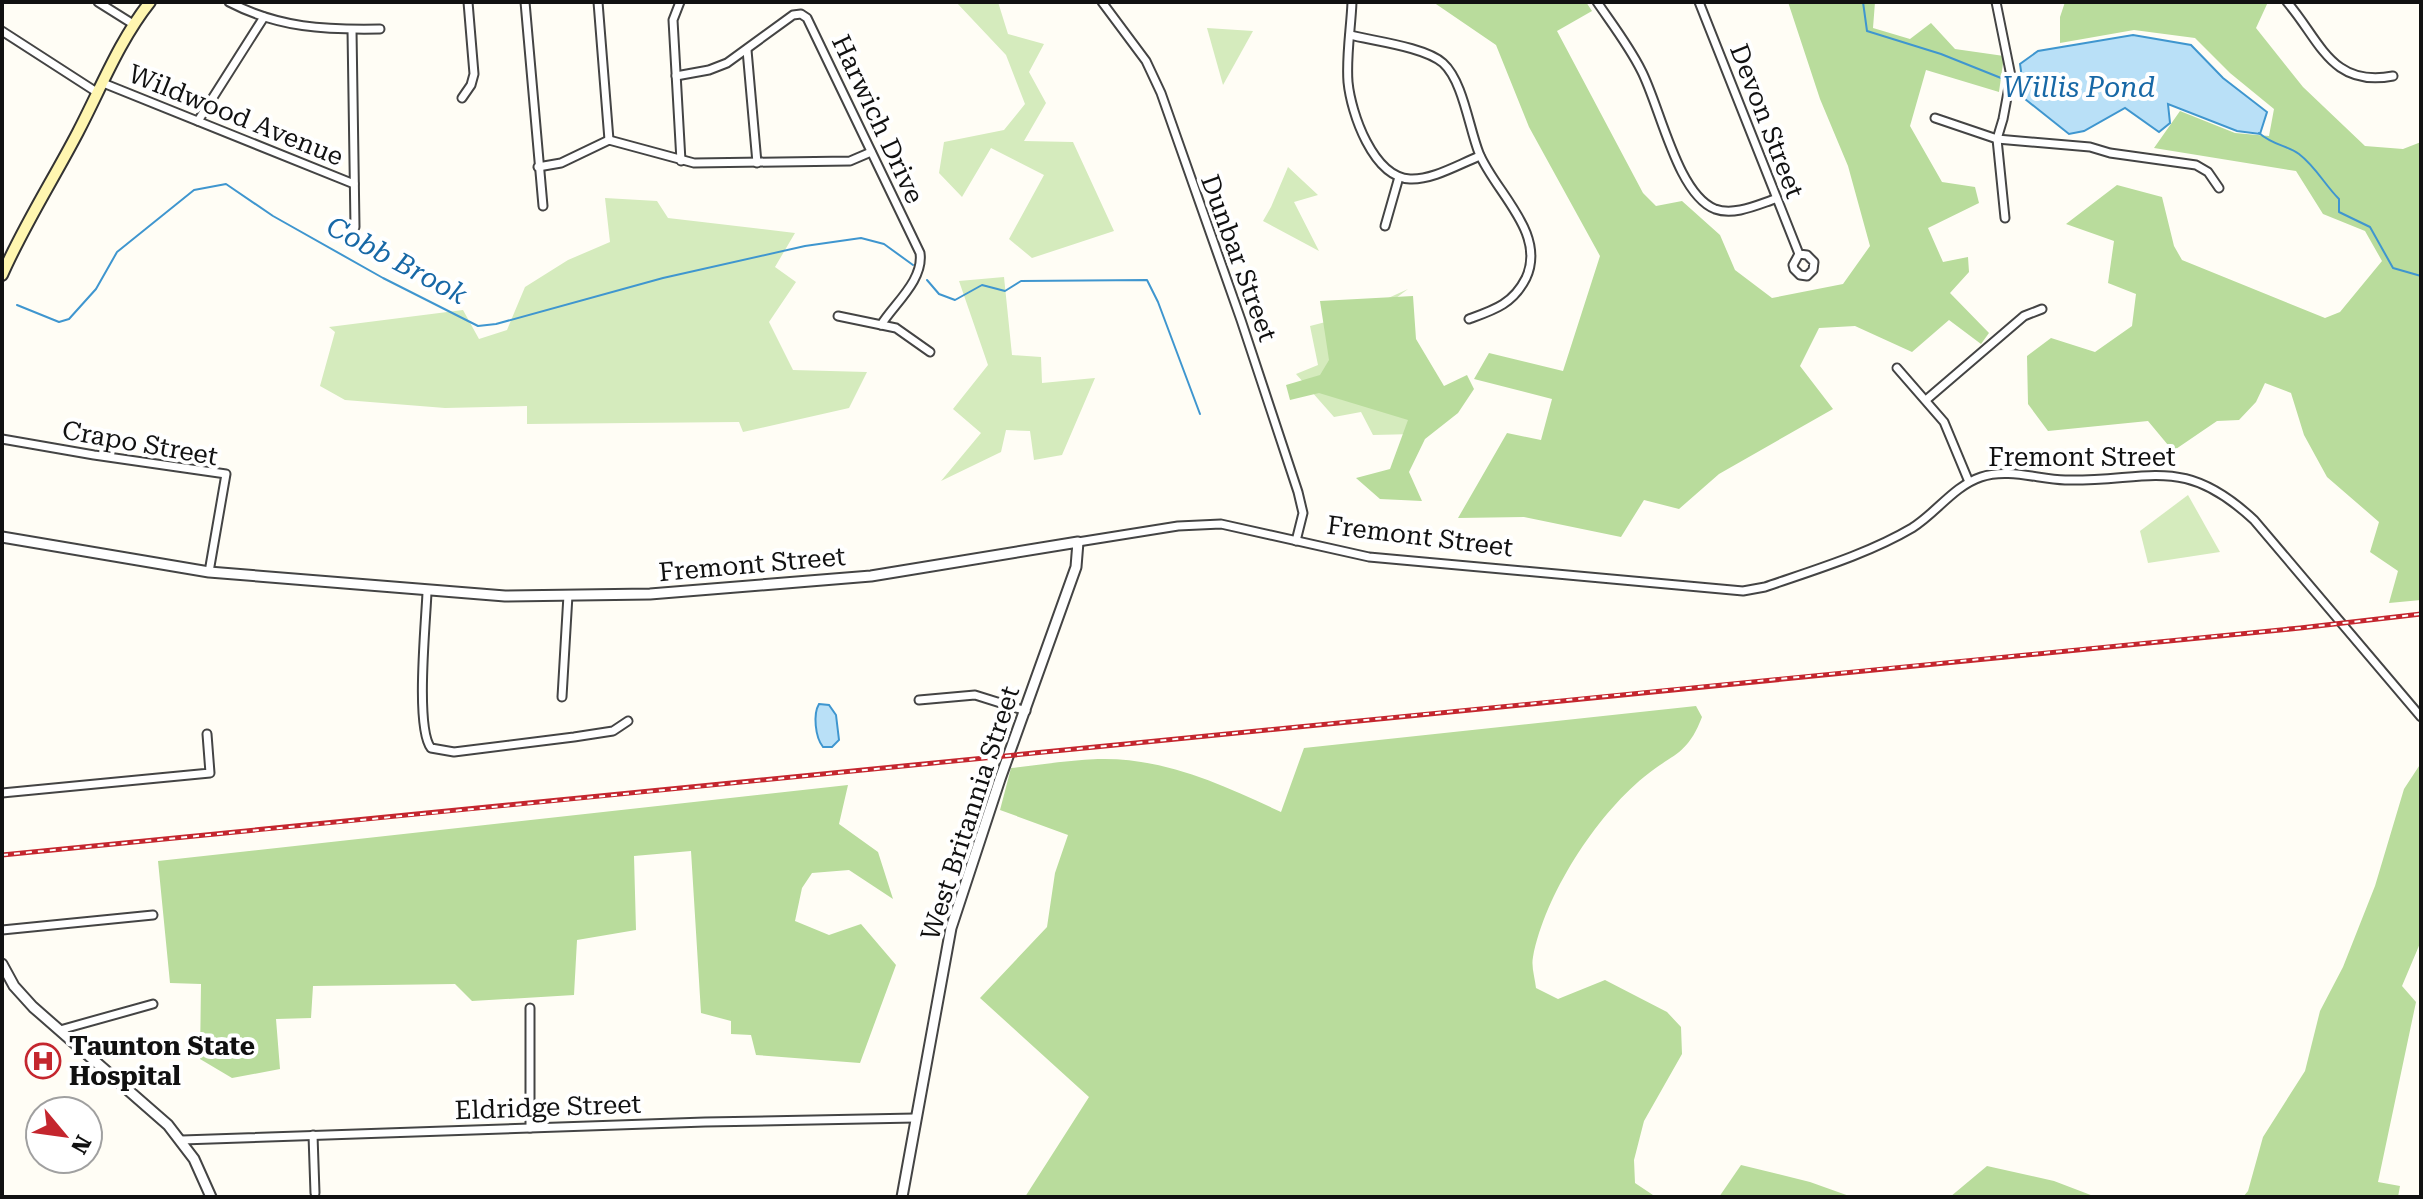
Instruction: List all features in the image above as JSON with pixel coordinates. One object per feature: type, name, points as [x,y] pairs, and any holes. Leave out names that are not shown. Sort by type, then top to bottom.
[{"type":"main road","points":[[2,275],[32,212],[133,24],[150,2]]},
{"type":"street","points":[[98,2],[133,24]]},
{"type":"street","points":[[229,2],[264,17],[318,30],[380,29]]},
{"type":"street","points":[[462,98],[474,74],[468,2]]},
{"type":"street","points":[[525,2],[543,206]]},
{"type":"street","points":[[598,2],[609,140]]},
{"type":"street","points":[[680,2],[673,20],[681,161]]},
{"type":"street","name":"Dunbar Street","points":[[1102,2],[1146,61],[1161,93],[1300,499],[1303,518],[1296,541]]},
{"type":"street","points":[[1352,2],[1348,74],[1352,100],[1373,155],[1389,171],[1399,177],[1413,179],[1430,176],[1480,156]]},
{"type":"street","points":[[1597,2],[1642,72],[1686,182],[1697,199],[1726,212],[1775,199]]},
{"type":"street","name":"Devon Street","points":[[1699,2],[1799,254]]},
{"type":"street","points":[[1996,2],[2011,76],[1997,139],[2005,218]]},
{"type":"street","points":[[2287,2],[2335,65],[2371,81],[2393,76]]},
{"type":"street","name":"Harwich Drive","points":[[676,76],[721,66],[793,15],[806,16],[921,257],[917,275],[881,325]]},
{"type":"street","points":[[198,121],[264,17]]},
{"type":"street","points":[[352,30],[355,227]]},
{"type":"street","name":"Wildwood Avenue","points":[[2,31],[101,88],[198,121],[354,184]]},
{"type":"street","points":[[1350,35],[1427,54],[1444,64],[1453,77],[1480,156],[1527,235],[1533,252],[1527,275],[1512,299],[1469,319]]},
{"type":"street","points":[[747,50],[757,163]]},
{"type":"street","points":[[1935,118],[1997,139],[2090,147],[2110,153],[2196,165],[2208,172],[2219,188]]},
{"type":"street","points":[[538,167],[558,164],[609,140],[699,164],[850,161],[871,152]]},
{"type":"street","points":[[1385,226],[1399,177]]},
{"type":"street","points":[[1926,400],[2024,316],[2042,309]]},
{"type":"street","points":[[838,316],[903,331],[930,352]]},
{"type":"street","points":[[1897,368],[1944,422],[1969,482]]},
{"type":"street","name":"Crapo Street","points":[[2,439],[226,474],[209,572]]},
{"type":"street","name":"Fremont Street","points":[[2,537],[209,572],[505,596],[692,592],[871,576],[1208,523],[1244,527],[1369,557],[1748,590],[1765,587],[1897,537],[1925,519],[1969,482],[1984,476],[2004,473],[2065,480],[2161,474],[2185,478],[2211,488],[2238,505],[2421,717]]},
{"type":"street","name":"West Britannia Street","points":[[902,1197],[951,928],[1000,779],[1078,561],[1078,542]]},
{"type":"street","points":[[427,592],[423,667],[425,733],[431,748],[454,752],[574,737],[613,731],[628,721]]},
{"type":"street","points":[[562,697],[568,595]]},
{"type":"street","points":[[919,700],[975,695],[1026,711]]},
{"type":"street","points":[[2,793],[210,773],[207,734]]},
{"type":"street","points":[[2,930],[153,915]]},
{"type":"street","points":[[2,964],[14,986],[27,1000],[182,1140],[211,1197]]},
{"type":"street","points":[[60,1030],[153,1004]]},
{"type":"street","points":[[530,1008],[530,1128]]},
{"type":"street","name":"Eldridge Street","points":[[182,1140],[915,1118]]},
{"type":"street","points":[[313,1135],[315,1193]]},
{"type":"green space","points":[[956,2],[998,2],[1008,34],[1044,44],[1029,72],[1046,103],[1024,141],[1073,142],[1114,231],[1032,258],[1009,239],[1044,175],[991,148],[962,197],[939,173],[944,142],[1004,130],[1025,104],[1006,55]]},
{"type":"green space","points":[[1433,2],[1586,2],[1592,11],[1557,31],[1643,193],[1656,206],[1682,201],[1720,235],[1735,270],[1772,298],[1843,284],[1870,246],[1848,166],[1820,99],[1788,2],[1875,2],[1873,28],[1910,39],[1931,23],[1955,49],[2004,56],[1999,92],[1926,70],[1910,126],[1942,182],[1975,187],[1979,203],[1928,228],[1943,262],[1968,257],[1969,272],[1950,293],[1989,333],[1981,344],[1949,320],[1912,352],[1855,326],[1819,328],[1800,366],[1833,409],[1719,474],[1679,509],[1644,500],[1621,537],[1524,517],[1458,518],[1507,433],[1541,440],[1552,399],[1474,379],[1489,353],[1563,371],[1600,256],[1529,127],[1496,45]]},
{"type":"green space","points":[[2065,2],[2268,2],[2256,28],[2303,87],[2365,146],[2403,149],[2421,142],[2421,600],[2389,603],[2398,571],[2370,552],[2379,522],[2327,477],[2304,435],[2291,393],[2265,383],[2256,402],[2239,420],[2217,421],[2173,451],[2148,421],[2048,431],[2028,404],[2027,356],[2051,338],[2095,352],[2132,326],[2136,294],[2108,283],[2114,241],[2066,224],[2117,185],[2162,197],[2174,246],[2182,260],[2325,318],[2340,312],[2382,261],[2365,231],[2323,214],[2296,171],[2154,148],[2180,111],[2235,133],[2269,136],[2274,109],[2230,73],[2195,38],[2134,30],[2060,43],[2060,17]]},
{"type":"green space","points":[[1207,28],[1253,31],[1223,85]]},
{"type":"green space","points":[[1288,167],[1318,195],[1294,202],[1319,251],[1263,221]]},
{"type":"green space","points":[[605,198],[657,201],[668,218],[795,233],[775,267],[796,282],[769,322],[793,370],[867,372],[849,408],[743,432],[739,422],[527,424],[527,406],[445,408],[345,400],[320,386],[335,332],[329,327],[463,310],[479,339],[507,330],[525,287],[568,260],[610,242]]},
{"type":"green space","points":[[1004,277],[1012,355],[1041,357],[1042,383],[1095,378],[1062,455],[1034,460],[1030,431],[1006,430],[1001,452],[941,481],[981,433],[953,409],[988,365],[959,281]]},
{"type":"green space","points":[[1408,289],[1356,328],[1392,344],[1415,434],[1373,435],[1361,412],[1334,417],[1296,374],[1318,365],[1310,326],[1349,316]]},
{"type":"green space","points":[[1413,296],[1416,339],[1444,386],[1467,375],[1474,389],[1458,413],[1425,439],[1409,472],[1422,501],[1380,499],[1356,478],[1390,469],[1408,420],[1319,393],[1290,400],[1286,385],[1320,375],[1329,360],[1320,301]]},
{"type":"green space","points":[[2188,495],[2220,552],[2148,563],[2140,531]]},
{"type":"green space","points":[[1696,706],[1702,717],[1685,747],[1626,794],[1608,813],[1575,859],[1549,908],[1533,961],[1536,988],[1558,999],[1605,980],[1667,1012],[1681,1027],[1682,1054],[1644,1121],[1634,1160],[1635,1183],[1656,1197],[1025,1197],[1089,1097],[980,998],[1047,927],[1055,873],[1068,835],[1000,810],[1011,768],[1098,759],[1146,763],[1215,783],[1281,812],[1304,748]]},
{"type":"green space","points":[[2421,763],[2421,941],[2402,986],[2416,1002],[2378,1182],[2400,1186],[2398,1197],[2243,1197],[2248,1191],[2263,1137],[2305,1071],[2320,1011],[2343,967],[2375,886],[2404,789]]},
{"type":"green space","points":[[848,785],[839,824],[878,852],[893,899],[849,870],[812,873],[802,888],[795,921],[829,935],[861,924],[896,965],[860,1063],[756,1055],[751,1035],[731,1034],[731,1021],[701,1013],[691,851],[634,856],[636,930],[577,940],[574,995],[472,1001],[455,984],[313,986],[311,1018],[276,1019],[280,1069],[232,1078],[200,1059],[201,984],[170,983],[158,861]]},
{"type":"green space","points":[[1741,1165],[1810,1182],[1852,1197],[1719,1197]]},
{"type":"green space","points":[[1987,1166],[2054,1181],[2096,1197],[1950,1197]]},
{"type":"water","name":"Willis Pond","points":[[2133,35],[2191,45],[2223,78],[2267,112],[2260,134],[2237,131],[2168,104],[2170,123],[2159,132],[2125,108],[2084,131],[2069,134],[2025,99],[2020,64],[2038,51]]},
{"type":"water","points":[[819,704],[829,705],[836,715],[839,740],[832,747],[823,747],[818,737],[816,719]]},
{"type":"waterway","points":[[1863,2],[1867,31],[1941,54],[2001,78]]},
{"type":"waterway","points":[[2259,133],[2299,154],[2310,164],[2339,199],[2339,212],[2370,227],[2393,268],[2421,276]]},
{"type":"waterway","name":"Cobb Brook","points":[[17,305],[59,322],[69,319],[96,289],[117,252],[194,190],[226,184],[273,216],[383,278],[478,326],[496,324],[663,278],[805,246],[861,238],[884,244],[913,265]]},
{"type":"waterway","name":"Cobb Brook","points":[[927,280],[939,294],[955,300],[982,285],[1005,291],[1021,281],[1147,280],[1200,414]]},
{"type":"railway","points":[[2,855],[2421,614]]},
{"type":"place","name":"Taunton State Hospital","points":[[43,1061]]}]
